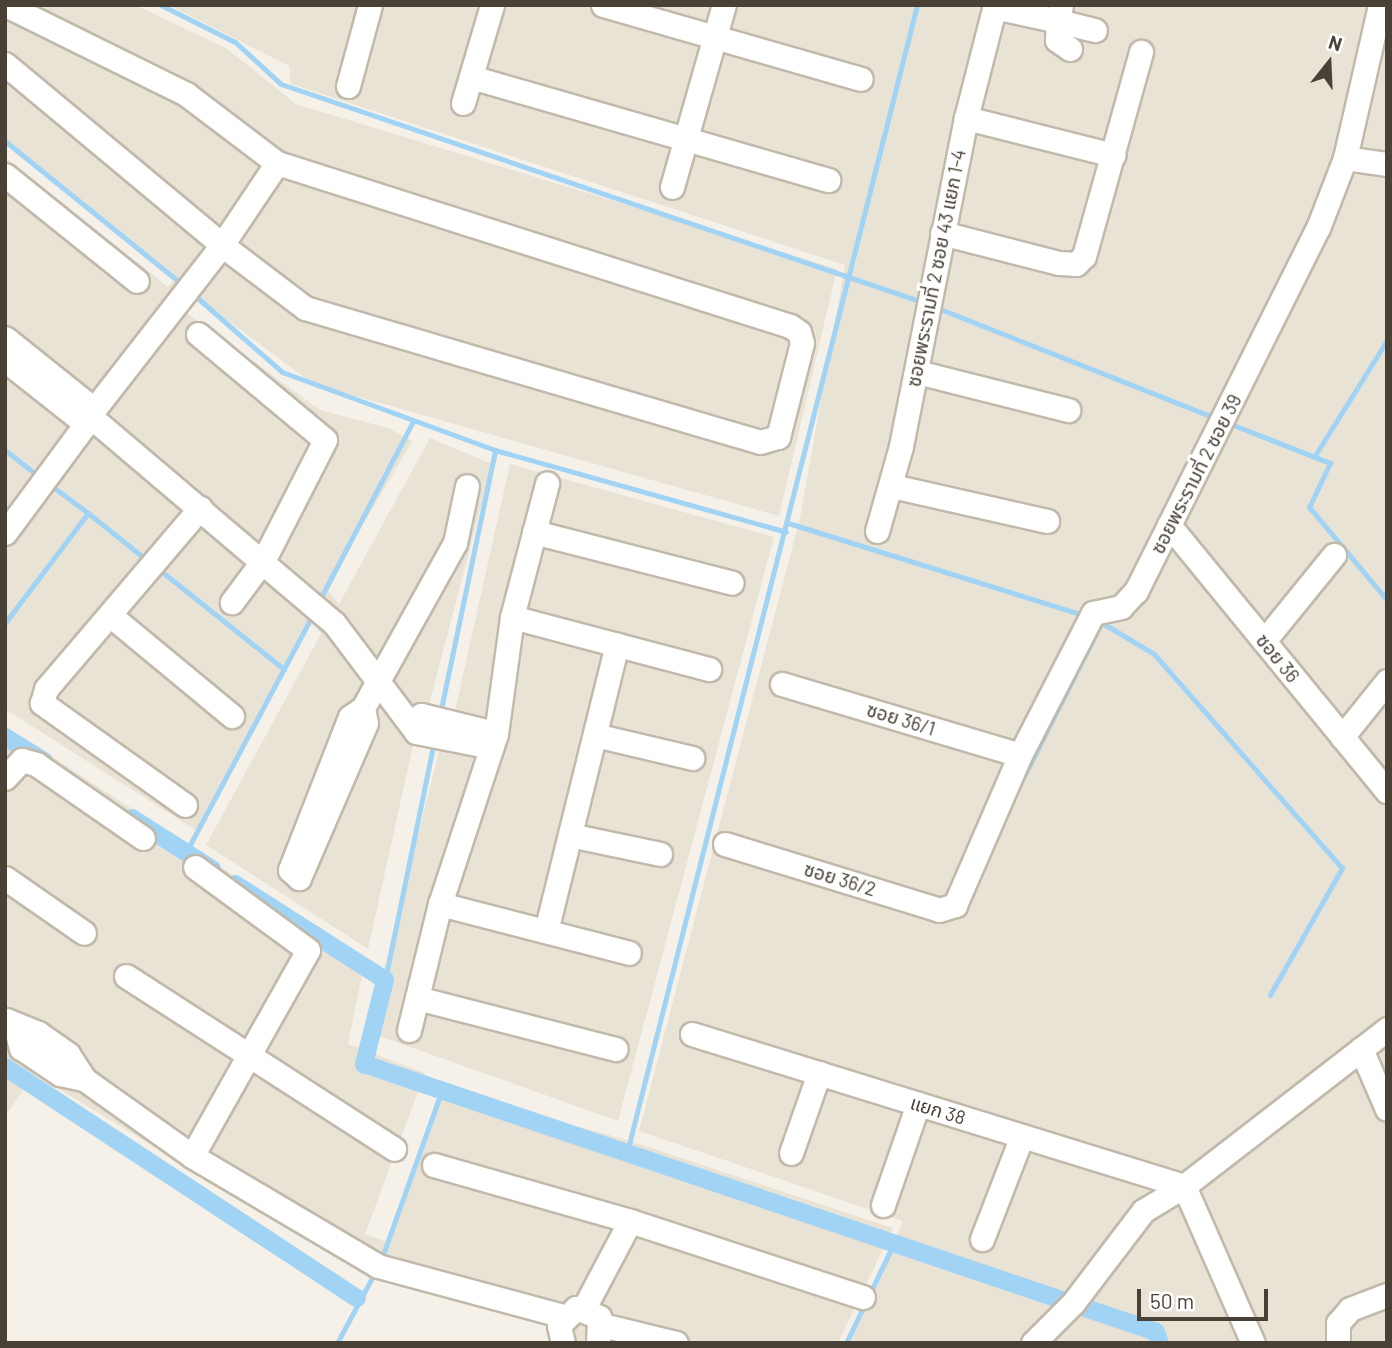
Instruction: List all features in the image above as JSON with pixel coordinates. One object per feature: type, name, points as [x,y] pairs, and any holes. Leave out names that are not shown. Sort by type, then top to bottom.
[{"type":"street","points":[[5,64],[222,245],[305,308],[760,442],[778,437],[802,343],[799,332],[790,326],[277,163],[186,94],[6,5]]},
{"type":"street","points":[[348,86],[370,5]]},
{"type":"street","points":[[463,103],[492,5]]},
{"type":"street","points":[[603,5],[861,79]]},
{"type":"street","points":[[673,187],[724,5]]},
{"type":"street","name":"ซอยพระรามที่ 2 ซอย 39","points":[[956,905],[1020,755],[1093,612],[1129,600],[1222,425],[1318,229],[1345,158],[1380,5]]},
{"type":"street","points":[[995,6],[1059,13],[1095,30]]},
{"type":"street","name":"ซอยพระรามที่ 2 ซอย 43 แยก 1-4","points":[[877,531],[892,486],[966,118],[995,6]]},
{"type":"street","points":[[1059,13],[1057,40],[1070,49]]},
{"type":"street","points":[[942,233],[1076,264],[1084,256],[1141,52]]},
{"type":"street","points":[[471,77],[828,180]]},
{"type":"street","points":[[966,118],[1113,155]]},
{"type":"street","points":[[1345,158],[1387,163]]},
{"type":"street","points":[[5,533],[222,245],[277,163]]},
{"type":"street","points":[[5,175],[137,281]]},
{"type":"street","points":[[198,334],[325,440],[264,559],[232,602]]},
{"type":"street","points":[[5,338],[90,417],[264,559],[334,623],[416,723],[494,741]]},
{"type":"street","points":[[5,360],[90,417]]},
{"type":"street","points":[[917,372],[1068,410]]},
{"type":"street","points":[[409,1030],[440,904],[494,741],[512,617],[547,484]]},
{"type":"street","points":[[363,708],[366,723],[299,878],[290,870],[350,718],[363,708],[455,542],[467,486]]},
{"type":"street","points":[[892,486],[1046,521]]},
{"type":"street","points":[[185,805],[42,703],[46,689],[144,579],[200,508]]},
{"type":"street","name":"ซอย 36","points":[[1169,526],[1387,792]]},
{"type":"street","points":[[534,532],[732,583]]},
{"type":"street","points":[[1264,641],[1334,555]]},
{"type":"street","points":[[111,617],[232,716]]},
{"type":"street","points":[[512,617],[709,668]]},
{"type":"street","points":[[546,932],[617,645]]},
{"type":"street","points":[[1342,737],[1387,681]]},
{"type":"street","name":"ซอย 36/1","points":[[782,684],[1020,755]]},
{"type":"street","points":[[594,735],[692,758]]},
{"type":"street","points":[[5,778],[22,760],[36,764],[143,838]]},
{"type":"street","points":[[570,835],[660,853]]},
{"type":"street","name":"ซอย 36/2","points":[[725,844],[939,909],[956,905]]},
{"type":"street","points":[[192,1156],[308,950],[195,867]]},
{"type":"street","points":[[5,878],[84,933]]},
{"type":"street","points":[[440,904],[629,953]]},
{"type":"street","points":[[126,976],[394,1149]]},
{"type":"street","points":[[417,998],[616,1049]]},
{"type":"street","points":[[10,1023],[30,1041],[192,1156],[348,1249],[404,1273],[574,1312],[600,1334],[676,1343]]},
{"type":"street","points":[[1033,1343],[1075,1301],[1143,1211],[1184,1186],[1387,1029]]},
{"type":"street","name":"แยก 38","points":[[692,1034],[1184,1186]]},
{"type":"street","points":[[1361,1049],[1387,1108]]},
{"type":"street","points":[[791,1153],[819,1073]]},
{"type":"street","points":[[883,1205],[918,1104]]},
{"type":"street","points":[[982,1239],[1022,1136]]},
{"type":"street","points":[[434,1165],[630,1221],[863,1297]]},
{"type":"street","points":[[1184,1186],[1253,1343]]},
{"type":"street","points":[[563,1343],[559,1325],[574,1312],[630,1221]]},
{"type":"street","points":[[1338,1343],[1338,1323],[1350,1309],[1387,1295]]},
{"type":"shaded area","points":[[5,5],[135,5],[226,48],[296,104],[837,269],[779,516],[313,384],[199,299],[187,313],[320,410],[388,428],[412,441],[326,588],[339,604],[430,438],[492,464],[429,705],[455,711],[510,464],[774,537],[618,1121],[368,1032],[442,740],[416,732],[368,949],[206,845],[321,634],[311,618],[197,831],[5,709],[5,157],[168,287],[175,279],[5,138]]},
{"type":"shaded area","points":[[169,5],[1387,5],[1387,1343],[846,1343],[903,1221],[639,1131],[800,518],[845,265],[291,84],[289,66]]},
{"type":"shaded area","points":[[5,726],[365,961],[348,1044],[425,1073],[365,1234],[387,1242],[442,1090],[624,1139],[893,1228],[838,1343],[551,1343],[545,1321],[280,1223],[34,1074],[5,1117]]},
{"type":"waterway","points":[[161,5],[235,42],[281,84],[922,302]]},
{"type":"waterway","points":[[627,1152],[917,5]]},
{"type":"waterway","points":[[5,141],[183,285]]},
{"type":"waterway","points":[[193,294],[282,372],[495,450],[786,532]]},
{"type":"waterway","points":[[935,307],[1215,418]]},
{"type":"waterway","points":[[1314,457],[1387,340]]},
{"type":"waterway","points":[[318,603],[412,423]]},
{"type":"waterway","points":[[1228,423],[1330,463],[1309,507],[1387,600]]},
{"type":"waterway","points":[[5,450],[38,476]]},
{"type":"waterway","points":[[440,714],[495,450]]},
{"type":"waterway","points":[[49,484],[88,513]]},
{"type":"waterway","points":[[5,623],[88,513],[148,561]]},
{"type":"waterway","points":[[788,523],[1086,616]]},
{"type":"waterway","points":[[156,567],[284,669]]},
{"type":"waterway","points":[[186,852],[314,612]]},
{"type":"waterway","points":[[1099,621],[1154,654],[1342,868],[1270,995]]},
{"type":"waterway","points":[[1014,796],[1102,622]]},
{"type":"waterway","points":[[5,737],[44,761]]},
{"type":"waterway","points":[[385,980],[434,741]]},
{"type":"waterway","points":[[132,818],[212,869]]},
{"type":"waterway","points":[[235,884],[385,980],[364,1064],[1156,1332],[1160,1343]]},
{"type":"waterway","points":[[5,1067],[357,1298]]},
{"type":"waterway","points":[[381,1260],[442,1090]]},
{"type":"waterway","points":[[846,1343],[894,1243]]},
{"type":"waterway","points":[[337,1343],[375,1272]]}]
